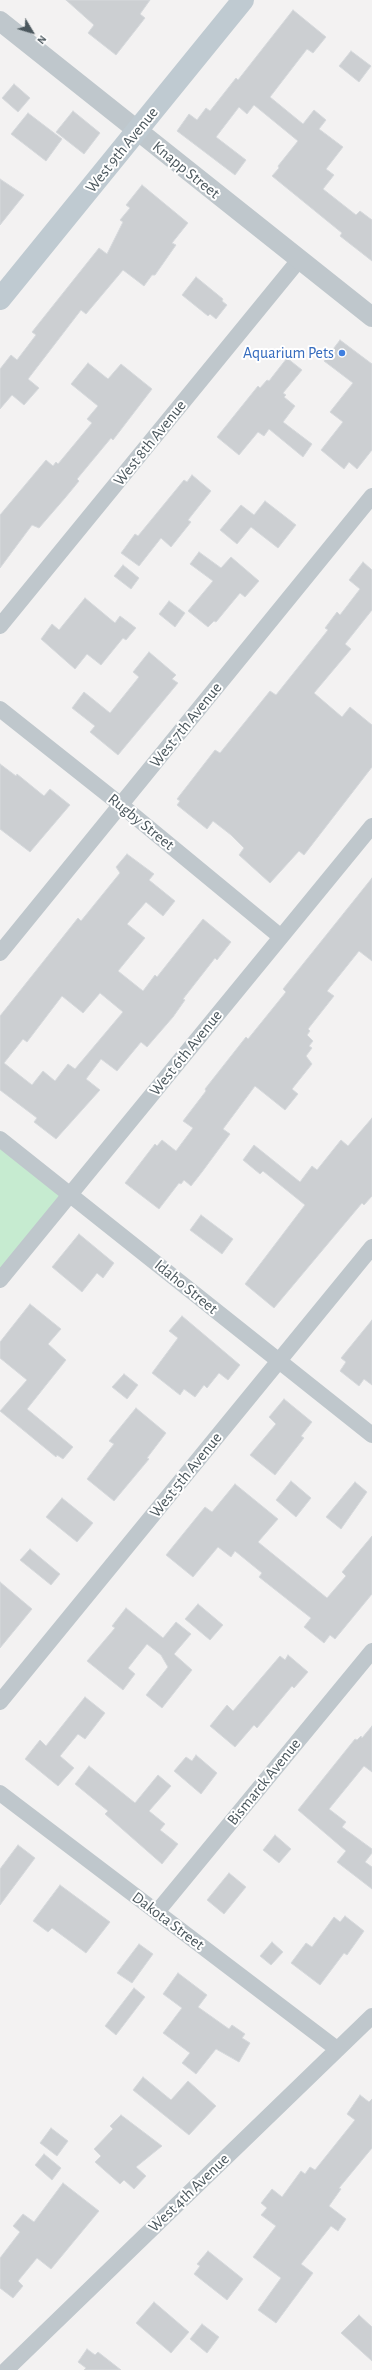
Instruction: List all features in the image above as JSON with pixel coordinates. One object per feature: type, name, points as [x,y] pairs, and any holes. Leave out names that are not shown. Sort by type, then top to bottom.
[{"type":"main road","name":"West 9th Avenue","points":[[0,299],[243,0]]},
{"type":"street","name":"Knapp Street","points":[[0,21],[372,318]]},
{"type":"street","name":"West 8th Avenue","points":[[0,626],[299,260]]},
{"type":"street","name":"West 7th Avenue","points":[[0,953],[372,496]]},
{"type":"street","name":"Rugby Street","points":[[0,709],[121,805],[281,937]]},
{"type":"street","name":"West 6th Avenue","points":[[0,1280],[372,826]]},
{"type":"street","name":"Idaho Street","points":[[0,1139],[372,1435]]},
{"type":"street","name":"West 5th Avenue","points":[[0,1702],[372,1247]]},
{"type":"street","name":"Bismarck Avenue","points":[[157,1912],[372,1651]]},
{"type":"street","name":"Dakota Street","points":[[0,1793],[337,2049]]},
{"type":"street","name":"West 4th Avenue","points":[[6,2370],[372,2016]]},
{"type":"green space","points":[[0,1139],[71,1195],[0,1280]]},
{"type":"building","points":[[66,0],[150,0],[140,14],[145,18],[116,55],[88,33],[94,25]]},
{"type":"building","points":[[293,10],[326,37],[313,53],[307,49],[270,97],[303,124],[314,110],[326,120],[319,129],[343,147],[326,169],[334,175],[323,189],[356,215],[360,211],[372,220],[372,261],[340,236],[342,233],[272,176],[298,141],[254,105],[247,114],[239,107],[216,137],[246,160],[235,175],[177,131],[189,114],[197,120],[206,108],[210,111],[236,78],[238,80]]},
{"type":"building","points":[[351,51],[371,66],[359,82],[339,66]]},
{"type":"building","points":[[14,84],[30,98],[18,112],[2,98]]},
{"type":"building","points":[[73,111],[100,133],[84,154],[56,132]]},
{"type":"building","points":[[28,113],[62,139],[46,161],[11,134]]},
{"type":"building","points":[[0,179],[24,195],[0,225]]},
{"type":"building","points":[[142,185],[188,223],[172,243],[176,245],[155,275],[152,275],[144,286],[123,270],[86,314],[81,310],[28,379],[39,388],[24,405],[12,395],[0,409],[0,369],[11,355],[17,360],[36,335],[32,332],[99,248],[107,254],[123,222],[120,220],[130,208],[126,205]]},
{"type":"building","points":[[196,277],[223,299],[222,301],[227,305],[216,319],[210,314],[208,316],[182,295]]},
{"type":"building","points":[[340,340],[372,364],[372,450],[357,469],[349,462],[344,469],[321,450],[343,422],[330,412],[353,383],[324,361]]},
{"type":"building","points":[[287,358],[302,370],[283,393],[286,395],[284,397],[295,406],[283,422],[312,444],[303,457],[269,429],[264,436],[258,432],[239,455],[217,437],[258,386],[260,388],[267,380],[269,381]]},
{"type":"building","points":[[88,363],[108,379],[121,364],[152,389],[113,440],[111,438],[77,479],[79,481],[65,498],[39,528],[32,525],[0,568],[0,515],[46,460],[53,466],[56,462],[58,464],[92,423],[87,419],[98,406],[71,384]]},
{"type":"building","points":[[192,475],[211,491],[188,520],[191,522],[171,547],[161,538],[139,566],[121,553],[135,534],[138,536],[184,480],[187,482]]},
{"type":"building","points":[[265,501],[296,525],[278,548],[251,527],[237,544],[220,530],[241,505],[254,515]]},
{"type":"building","points":[[199,552],[221,568],[231,557],[259,581],[245,597],[240,593],[216,622],[214,621],[208,627],[188,611],[213,581],[190,564]]},
{"type":"building","points":[[363,562],[372,570],[372,610],[345,644],[351,649],[314,693],[342,717],[350,707],[372,725],[372,767],[304,855],[299,851],[270,883],[239,855],[244,848],[231,835],[213,821],[207,829],[177,805],[180,801],[177,799],[215,750],[220,753],[270,691],[276,695],[328,630],[325,628],[337,612],[340,615],[360,589],[349,580]]},
{"type":"building","points":[[123,565],[139,578],[131,589],[114,576]]},
{"type":"building","points":[[85,598],[115,623],[120,616],[136,628],[126,640],[123,638],[101,665],[87,654],[75,669],[41,639],[52,624],[59,630]]},
{"type":"building","points":[[169,601],[185,613],[175,627],[159,614]]},
{"type":"building","points":[[149,652],[176,675],[172,679],[178,683],[118,755],[90,732],[95,726],[72,708],[84,692],[110,713],[139,677],[133,672]]},
{"type":"building","points":[[0,764],[16,776],[17,774],[44,796],[50,789],[70,805],[30,852],[0,829]]},
{"type":"building","points":[[127,854],[154,874],[149,880],[175,901],[163,916],[146,902],[127,924],[145,938],[118,971],[143,991],[155,975],[157,977],[203,919],[231,942],[217,960],[215,958],[183,999],[185,1000],[173,1017],[147,1047],[141,1042],[117,1071],[101,1059],[86,1079],[100,1090],[56,1139],[34,1122],[37,1118],[0,1090],[0,1016],[78,918],[81,921],[120,873],[116,867]],"holes":[[[100,993],[123,1012],[75,1069],[68,1064],[55,1081],[43,1071],[32,1085],[4,1063],[23,1039],[27,1042],[62,996],[83,1013]]]},
{"type":"building","points":[[372,878],[372,961],[359,951],[327,991],[334,996],[308,1029],[310,1031],[307,1035],[313,1041],[309,1046],[312,1048],[306,1056],[312,1064],[292,1089],[298,1094],[285,1110],[255,1086],[223,1129],[230,1134],[202,1172],[191,1186],[184,1180],[181,1184],[179,1183],[159,1209],[125,1183],[155,1144],[157,1146],[162,1140],[176,1151],[193,1128],[183,1121],[206,1091],[205,1089],[246,1037],[248,1039],[286,992],[283,989]]},
{"type":"building","points":[[372,1118],[372,1196],[364,1205],[362,1203],[274,1308],[245,1284],[305,1205],[263,1171],[260,1174],[243,1160],[254,1145],[300,1182],[312,1166],[317,1170],[341,1140],[348,1146]]},
{"type":"building","points":[[201,1215],[233,1239],[222,1254],[190,1230]]},
{"type":"building","points":[[79,1234],[114,1263],[103,1278],[97,1273],[82,1292],[52,1267]]},
{"type":"building","points":[[30,1304],[61,1329],[48,1344],[66,1360],[27,1409],[73,1447],[63,1459],[57,1455],[56,1457],[0,1411],[27,1380],[0,1358],[0,1342]]},
{"type":"building","points":[[182,1316],[240,1365],[228,1380],[219,1373],[207,1388],[204,1385],[195,1397],[184,1389],[180,1395],[152,1373],[178,1338],[169,1331]]},
{"type":"building","points":[[372,1320],[372,1385],[364,1379],[359,1386],[340,1371],[346,1362],[341,1358]]},
{"type":"building","points":[[124,1374],[138,1385],[127,1399],[112,1387]]},
{"type":"building","points":[[284,1399],[312,1422],[301,1436],[304,1438],[275,1475],[250,1455],[276,1424],[269,1417]]},
{"type":"building","points":[[136,1408],[166,1433],[147,1458],[149,1459],[114,1501],[87,1479],[114,1444],[109,1441]]},
{"type":"building","points":[[291,1481],[311,1498],[296,1517],[276,1500]]},
{"type":"building","points":[[355,1482],[367,1492],[341,1529],[326,1517]]},
{"type":"building","points":[[235,1484],[278,1519],[258,1542],[327,1598],[346,1576],[342,1572],[372,1536],[372,1594],[335,1639],[330,1635],[324,1643],[304,1627],[311,1618],[259,1577],[262,1573],[235,1551],[231,1557],[218,1547],[193,1577],[166,1555],[205,1507],[212,1512]]},
{"type":"building","points":[[62,1498],[93,1523],[77,1542],[46,1517]]},
{"type":"building","points":[[30,1549],[60,1574],[51,1585],[20,1560]]},
{"type":"building","points":[[0,1582],[32,1609],[0,1648]]},
{"type":"building","points":[[198,1604],[223,1625],[210,1640],[185,1619]]},
{"type":"building","points":[[126,1608],[163,1638],[176,1622],[191,1634],[174,1654],[192,1670],[162,1708],[146,1695],[168,1667],[161,1655],[147,1644],[128,1668],[135,1674],[123,1690],[87,1661],[115,1628],[112,1626]]},
{"type":"building","points":[[288,1655],[308,1672],[294,1688],[292,1686],[257,1728],[254,1725],[235,1747],[210,1726],[227,1705],[233,1711],[280,1656],[285,1660]]},
{"type":"building","points":[[85,1697],[105,1713],[85,1739],[78,1734],[60,1756],[74,1768],[58,1786],[25,1759],[40,1740],[46,1746]]},
{"type":"building","points":[[372,1726],[372,1772],[364,1766],[329,1809],[346,1822],[342,1827],[372,1849],[372,1853],[365,1862],[372,1867],[372,1889],[337,1862],[346,1851],[298,1810],[355,1739],[357,1740],[361,1736],[362,1738]]},
{"type":"building","points":[[196,1755],[217,1773],[201,1794],[174,1771],[186,1757],[192,1761]]},
{"type":"building","points":[[89,1766],[135,1803],[158,1775],[171,1786],[149,1811],[165,1824],[160,1830],[178,1844],[162,1864],[105,1814],[108,1811],[75,1784]]},
{"type":"building","points":[[275,1835],[291,1849],[279,1863],[263,1850]]},
{"type":"building","points":[[18,1845],[35,1858],[0,1905],[0,1869]]},
{"type":"building","points":[[229,1873],[246,1887],[224,1914],[207,1900]]},
{"type":"building","points":[[60,1885],[110,1922],[86,1953],[52,1928],[48,1932],[33,1921]]},
{"type":"building","points":[[345,1916],[364,1931],[347,1955],[344,1953],[320,1985],[291,1963],[306,1943],[312,1947],[334,1917],[340,1922]]},
{"type":"building","points":[[272,1942],[283,1952],[271,1965],[260,1956]]},
{"type":"building","points":[[139,1944],[153,1954],[132,1983],[117,1973]]},
{"type":"building","points":[[178,1973],[207,1995],[198,2007],[229,2029],[232,2025],[245,2034],[242,2038],[250,2043],[239,2062],[216,2049],[196,2074],[182,2063],[190,2053],[163,2033],[182,2008],[163,1994]]},
{"type":"building","points":[[134,1988],[145,1997],[116,2035],[105,2026]]},
{"type":"building","points":[[143,2077],[171,2100],[188,2081],[216,2106],[189,2135],[133,2090]]},
{"type":"building","points":[[360,2095],[369,2102],[372,2099],[372,2148],[339,2188],[341,2189],[329,2206],[346,2219],[338,2231],[331,2226],[301,2264],[313,2273],[276,2323],[258,2310],[281,2278],[253,2257],[276,2226],[261,2215],[267,2208],[261,2203],[272,2189],[282,2197],[301,2171],[305,2174],[310,2167],[315,2170],[355,2120],[347,2114]]},
{"type":"building","points":[[121,2115],[162,2146],[136,2167],[146,2176],[134,2189],[124,2180],[120,2184],[95,2162],[101,2156],[94,2149],[113,2129],[110,2126]]},
{"type":"building","points":[[51,2128],[68,2141],[57,2156],[40,2143]]},
{"type":"building","points":[[44,2154],[61,2168],[52,2180],[35,2165]]},
{"type":"building","points":[[63,2183],[99,2211],[51,2269],[37,2258],[18,2281],[23,2286],[13,2298],[0,2288],[0,2258],[20,2232],[13,2226],[23,2214],[34,2222]]},
{"type":"building","points":[[208,2251],[243,2279],[227,2300],[194,2274],[200,2266],[197,2264]]},
{"type":"building","points":[[154,2302],[189,2332],[171,2353],[136,2323]]},
{"type":"building","points":[[359,2315],[372,2327],[372,2361],[341,2333]]},
{"type":"building","points":[[202,2324],[219,2337],[207,2353],[190,2339]]},
{"type":"building","points":[[87,2349],[95,2355],[98,2352],[121,2370],[84,2370],[86,2368],[78,2362]]},
{"type":"place","name":"Aquarium Pets","points":[[342,353]]}]
